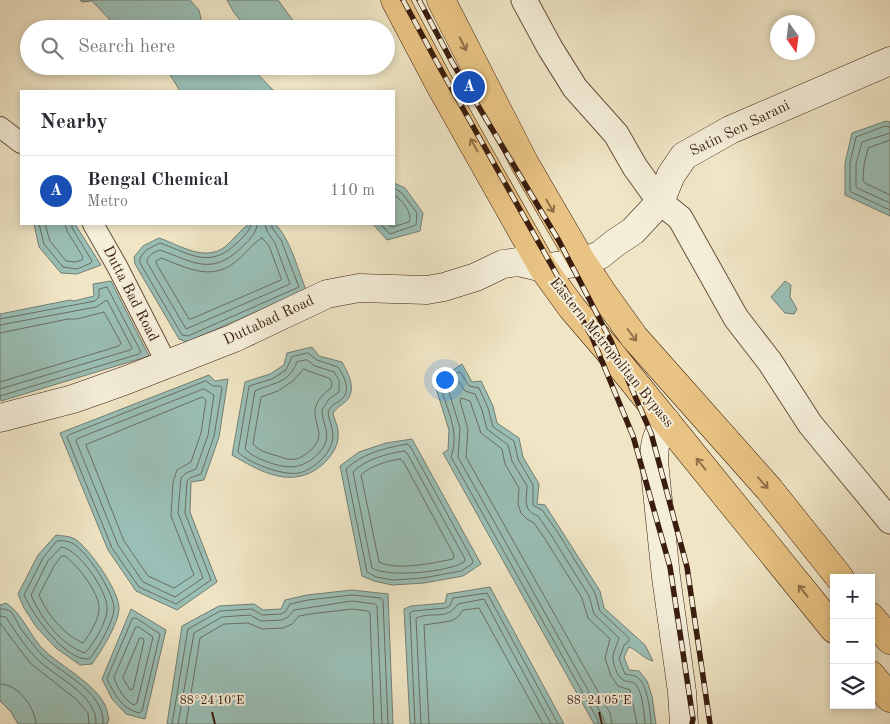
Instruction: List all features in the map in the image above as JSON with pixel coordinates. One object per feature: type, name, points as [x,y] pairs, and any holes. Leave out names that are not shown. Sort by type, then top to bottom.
[{"type":"main road","name":"Eastern Metropolitan Bypass","points":[[395,0],[543,268],[572,308],[830,624]]},
{"type":"main road","name":"Eastern Metropolitan Bypass","points":[[441,0],[525,164],[582,262],[634,337],[769,489],[837,574]]},
{"type":"main road","name":"Satin Sen Sarani","points":[[543,268],[582,262],[600,255],[632,231],[660,202],[671,175],[684,156],[730,130],[890,62]]},
{"type":"main road","name":"Duttabad Road","points":[[0,418],[72,399],[167,364],[234,338],[327,294],[358,288],[427,290],[476,277],[503,264],[518,262],[543,268]]},
{"type":"main road","points":[[666,421],[654,445],[654,462],[666,577],[682,692],[684,724]]},
{"type":"main road","points":[[873,619],[890,640]]},
{"type":"main road","points":[[875,680],[890,698]]},
{"type":"street","points":[[524,0],[550,48],[575,88],[616,134],[634,168],[660,202],[680,218],[736,318],[770,362],[810,424],[890,521]]},
{"type":"street","points":[[0,127],[20,142]]},
{"type":"street","name":"Dutta Bad Road","points":[[94,225],[117,266],[167,364]]},
{"type":"water","points":[[80,0],[190,0],[199,10],[201,20],[110,20],[92,1],[82,2]]},
{"type":"water","points":[[227,0],[278,0],[292,20],[240,20]]},
{"type":"water","points":[[170,75],[259,75],[273,90],[179,90]]},
{"type":"water","points":[[886,121],[890,122],[890,216],[845,195],[845,163],[852,133]]},
{"type":"water","points":[[395,183],[405,188],[423,213],[420,231],[387,240],[374,225],[395,225]]},
{"type":"water","points":[[34,225],[76,225],[101,265],[77,274],[61,273],[39,247]]},
{"type":"water","points":[[248,225],[276,225],[285,237],[306,290],[187,342],[179,339],[135,264],[134,257],[143,246],[159,238],[201,253],[218,251],[226,246]]},
{"type":"water","points":[[111,281],[149,356],[1,401],[0,314],[94,296],[93,284]]},
{"type":"water","points":[[785,281],[791,285],[790,297],[797,309],[794,314],[785,313],[771,297]]},
{"type":"water","points":[[312,347],[319,356],[342,362],[349,375],[351,385],[348,399],[333,413],[338,441],[332,454],[322,465],[311,472],[288,477],[265,472],[232,455],[245,382],[270,374],[284,365],[287,353]]},
{"type":"water","points":[[462,364],[472,382],[481,381],[493,406],[497,423],[519,438],[523,457],[539,484],[537,504],[545,505],[600,591],[604,608],[645,645],[653,661],[629,647],[624,657],[629,670],[639,671],[647,681],[652,696],[656,724],[594,724],[443,453],[448,450],[449,430],[435,385],[441,378]]},
{"type":"water","points":[[209,375],[215,381],[228,379],[219,437],[204,480],[191,482],[190,512],[217,582],[177,610],[136,591],[108,550],[60,433]]},
{"type":"water","points":[[412,439],[481,564],[463,576],[424,583],[392,585],[362,576],[340,466],[359,452],[386,443]]},
{"type":"water","points":[[56,535],[75,539],[88,551],[103,571],[118,601],[119,609],[116,623],[92,664],[80,665],[56,648],[37,628],[24,608],[18,594],[38,555]]},
{"type":"water","points":[[490,587],[564,724],[410,724],[404,609],[411,606],[445,603],[447,594]]},
{"type":"water","points":[[352,590],[388,594],[393,724],[167,724],[182,626],[219,606],[254,604],[263,610],[281,609],[285,600],[307,595]]},
{"type":"water","points":[[6,603],[22,619],[45,651],[86,682],[100,697],[107,710],[109,720],[107,724],[18,724],[11,712],[0,701],[0,605]]},
{"type":"water","points":[[131,609],[166,630],[145,719],[126,714],[112,699],[102,679]]},
{"type":"railway","points":[[403,0],[592,337],[633,436],[670,567],[693,719],[692,724]]},
{"type":"railway","points":[[419,0],[452,62],[559,241],[611,341],[651,433],[687,567],[710,724]]},
{"type":"place","name":"Bengal Chemical","points":[[469,87]]}]
